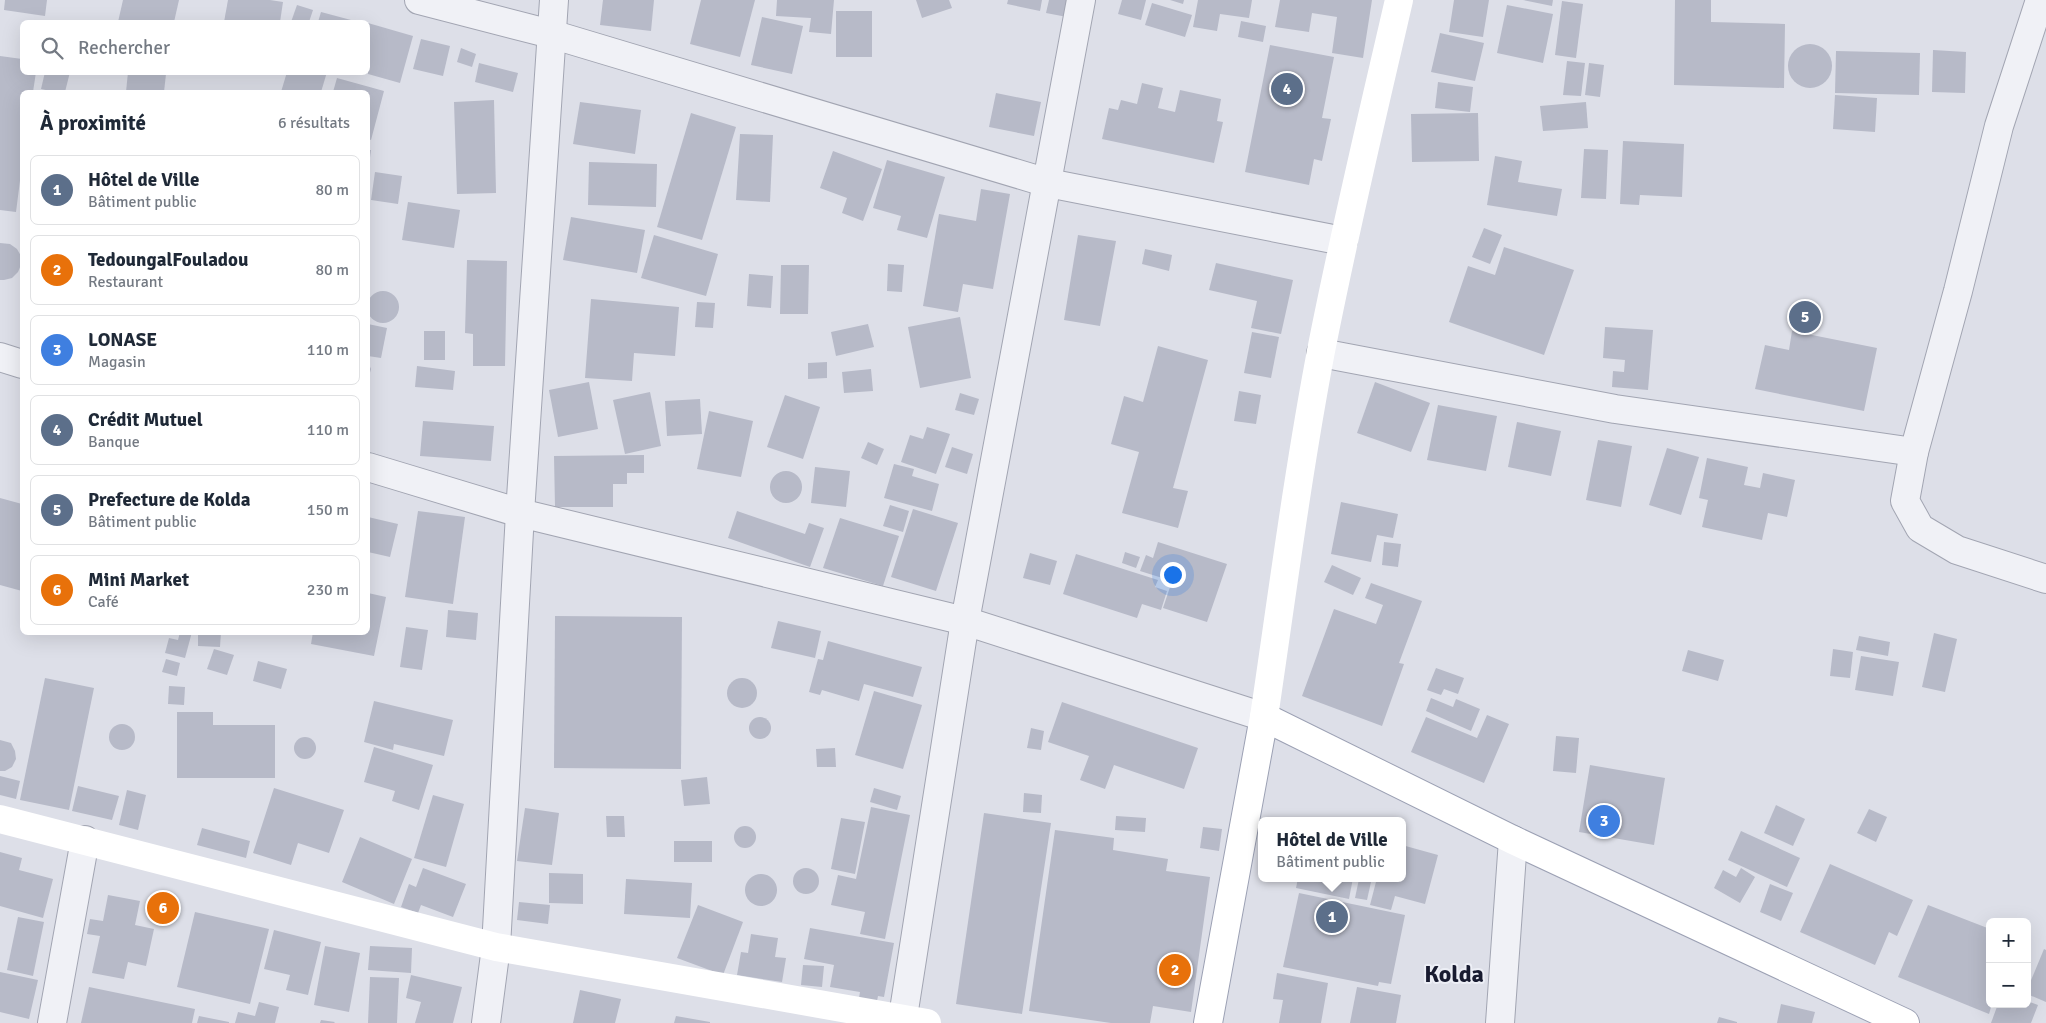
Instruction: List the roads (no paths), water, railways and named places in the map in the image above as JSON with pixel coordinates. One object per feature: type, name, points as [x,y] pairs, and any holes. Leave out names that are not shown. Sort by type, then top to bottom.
[{"type":"main road","points":[[1208,1023],[1264,717],[1292,524],[1321,352],[1343,241],[1399,0]]},
{"type":"main road","points":[[1264,717],[1513,840],[1905,1023]]},
{"type":"main road","points":[[0,819],[496,948],[911,1022]]},
{"type":"street","points":[[419,0],[551,34],[1048,183],[1343,241]]},
{"type":"street","points":[[486,1023],[496,948],[520,513],[554,0]]},
{"type":"street","points":[[911,1022],[965,621],[1048,183],[1080,0]]},
{"type":"street","points":[[2040,0],[1999,126],[1958,291],[1914,452],[1905,501],[1920,528],[1957,550],[2046,579]]},
{"type":"street","points":[[1321,352],[1615,409],[1914,452]]},
{"type":"street","points":[[0,357],[20,363]]},
{"type":"street","points":[[370,468],[520,513],[965,621],[1264,717]]},
{"type":"street","points":[[52,1023],[85,840]]},
{"type":"street","points":[[1500,1023],[1513,840]]},
{"type":"place","name":"Crédit Mutuel","points":[[1287,89]]},
{"type":"place","name":"Prefecture de Kolda","points":[[1805,317]]},
{"type":"place","name":"LONASE","points":[[1604,821]]},
{"type":"place","name":"Mini Market","points":[[163,908]]},
{"type":"place","name":"Hôtel de Ville","points":[[1332,917]]},
{"type":"place","name":"TedoungalFouladou","points":[[1175,970]]},
{"type":"district","name":"Kolda","points":[[1454,974]]}]
